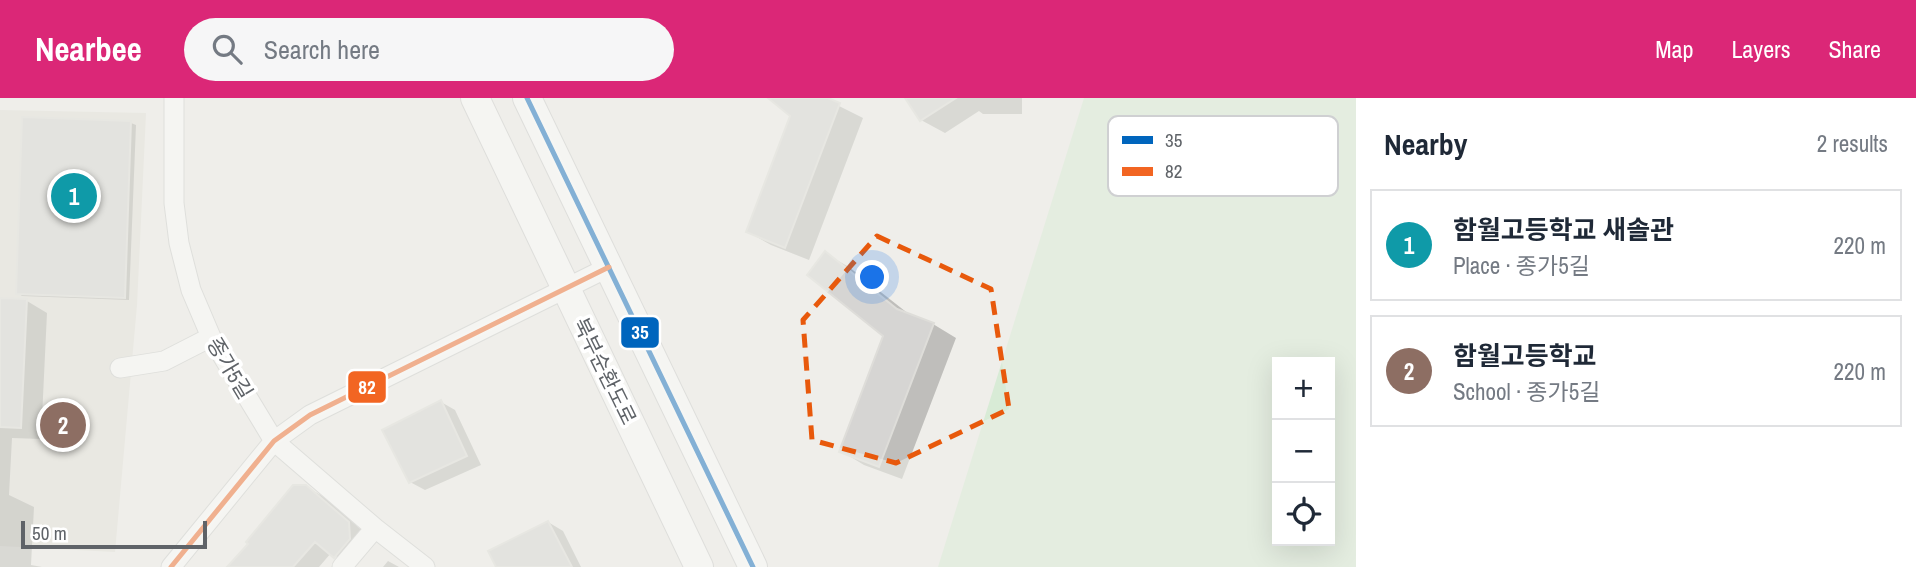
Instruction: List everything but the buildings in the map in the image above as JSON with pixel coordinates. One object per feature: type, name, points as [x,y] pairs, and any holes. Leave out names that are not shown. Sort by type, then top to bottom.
[{"type":"main road","name":"북부순환도로","points":[[475,98],[699,567]]},
{"type":"main road","points":[[527,98],[753,567]]},
{"type":"street","name":"종가5길","points":[[174,98],[174,203],[179,243],[191,290],[211,337],[274,441],[425,567]]},
{"type":"street","points":[[171,567],[274,441],[310,415],[608,267]]},
{"type":"street","points":[[120,368],[164,361],[211,337]]},
{"type":"street","points":[[342,567],[375,528]]},
{"type":"highlighted area","points":[[877,236],[991,289],[1009,409],[896,463],[812,440],[803,320]]},
{"type":"shaded area","points":[[0,110],[146,113],[137,305],[115,552],[0,546]]},
{"type":"green space","points":[[1084,98],[1356,98],[1356,567],[938,567]]},
{"type":"transit line","name":"35","points":[[527,98],[753,567]]},
{"type":"transit line","name":"82","points":[[171,567],[274,441],[310,415],[609,267]]},
{"type":"place","name":"함월고등학교 새솔관","points":[[74,196]]},
{"type":"place","name":"함월고등학교","points":[[63,425]]}]
